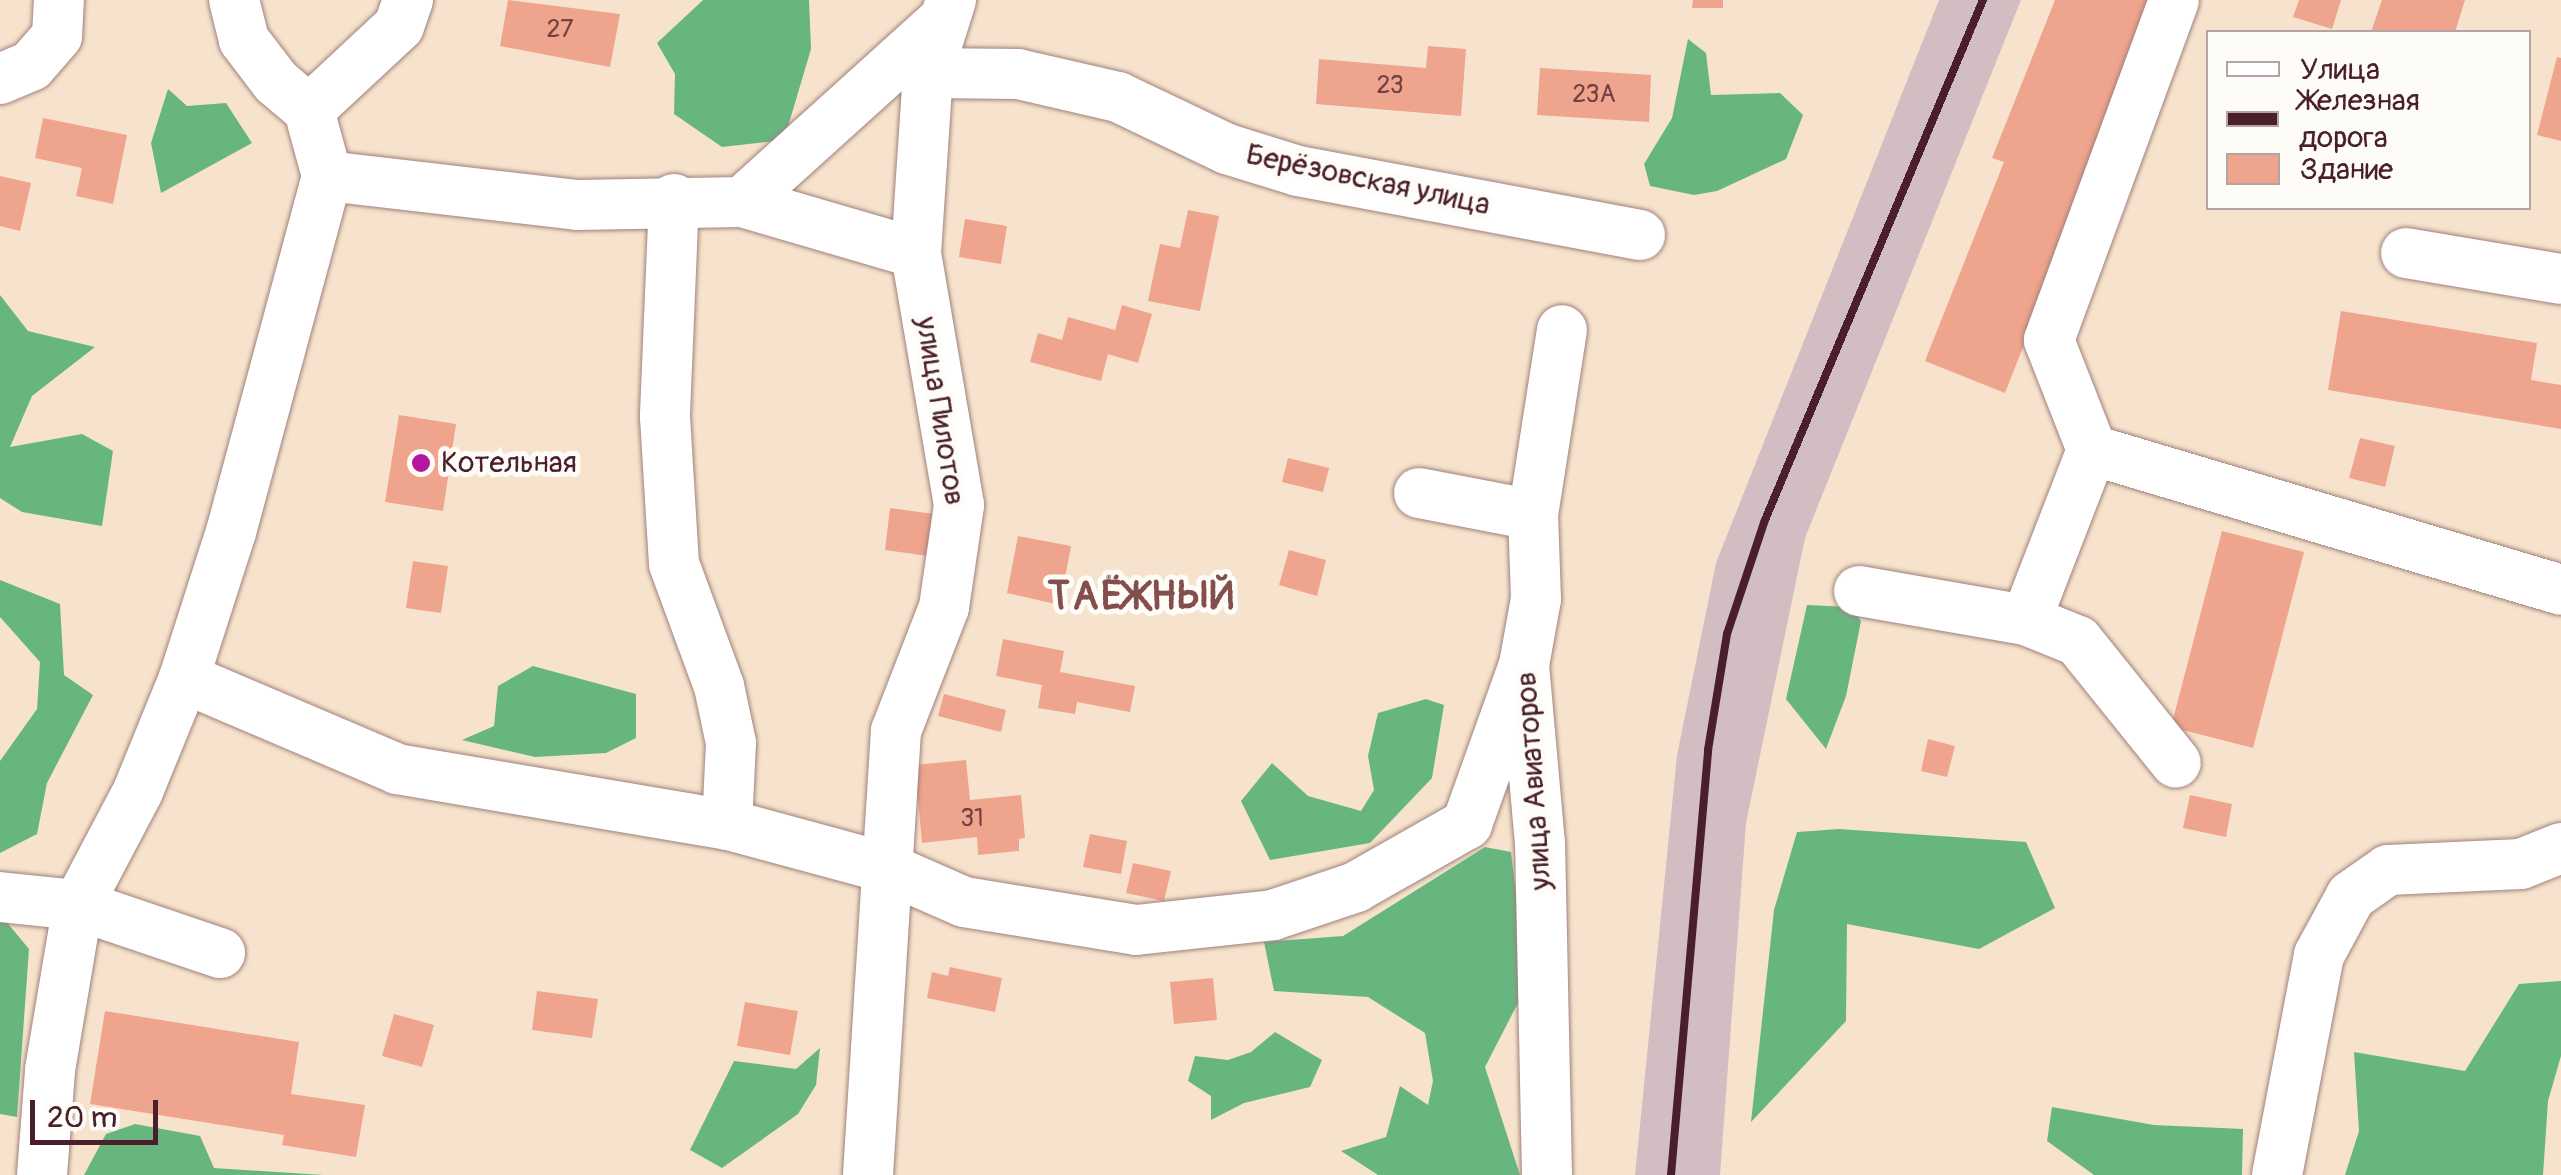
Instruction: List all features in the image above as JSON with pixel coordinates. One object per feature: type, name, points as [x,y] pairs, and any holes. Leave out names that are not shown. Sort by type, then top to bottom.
[{"type":"street","points":[[0,80],[31,66],[58,36],[59,0]]},
{"type":"street","points":[[42,1175],[50,1070],[78,904],[138,791],[184,678],[231,532],[327,176],[309,110],[244,40],[234,0]]},
{"type":"street","points":[[309,110],[399,26],[408,0]]},
{"type":"street","points":[[2026,620],[2092,450],[2049,340],[2174,0]]},
{"type":"street","points":[[742,202],[946,11]]},
{"type":"street","name":"улица Пилотов","points":[[868,1175],[884,867],[896,731],[944,607],[960,505],[916,252],[928,74],[946,11]]},
{"type":"street","name":"Берёзовская улица","points":[[928,74],[1018,74],[1118,97],[1226,149],[1298,171],[1640,235]]},
{"type":"street","points":[[327,176],[577,205],[674,199],[742,202],[916,252]]},
{"type":"street","points":[[674,199],[665,417],[674,564],[719,686],[731,743],[727,825]]},
{"type":"street","points":[[2406,254],[2561,279]]},
{"type":"street","name":"улица Авиаторов","points":[[1547,1175],[1540,844],[1524,665],[1536,599],[1533,515],[1562,330]]},
{"type":"street","points":[[2092,450],[2561,590]]},
{"type":"street","points":[[1419,493],[1533,515]]},
{"type":"street","points":[[1859,591],[2026,620],[2078,641],[2176,763]]},
{"type":"street","points":[[184,678],[397,769],[727,825],[884,867],[964,902],[1136,930],[1273,915],[1356,888],[1467,824],[1524,665]]},
{"type":"street","points":[[2277,1175],[2319,955],[2352,896],[2388,870],[2521,864],[2561,848]]},
{"type":"street","points":[[0,896],[78,904],[220,953]]},
{"type":"shaded area","points":[[1939,0],[2021,0],[1805,538],[1746,823],[1720,1175],[1635,1175],[1677,755],[1716,563]]},
{"type":"green space","points":[[703,0],[809,0],[811,49],[784,140],[722,147],[674,114],[675,74],[657,43]]},
{"type":"green space","points":[[1688,39],[1706,53],[1711,95],[1780,93],[1803,115],[1786,159],[1717,191],[1694,195],[1650,186],[1644,164],[1672,118]]},
{"type":"green space","points":[[168,89],[187,106],[226,103],[252,143],[161,193],[151,143]]},
{"type":"green space","points":[[0,295],[28,331],[95,347],[32,396],[10,447],[82,434],[113,451],[102,526],[22,512],[0,498]]},
{"type":"green space","points":[[0,580],[60,604],[64,675],[93,695],[47,783],[37,834],[0,853],[0,761],[37,709],[40,662],[0,617]]},
{"type":"green space","points":[[1807,605],[1851,607],[1861,621],[1846,696],[1826,749],[1786,699]]},
{"type":"green space","points":[[533,666],[636,694],[636,738],[606,753],[535,757],[462,740],[494,726],[498,686]]},
{"type":"green space","points":[[1426,699],[1444,705],[1432,778],[1370,843],[1270,860],[1241,801],[1272,763],[1308,796],[1361,811],[1374,790],[1368,756],[1378,713]]},
{"type":"green space","points":[[1839,829],[2026,842],[2055,908],[1979,949],[1847,924],[1846,1021],[1751,1122],[1774,910],[1797,832]]},
{"type":"green space","points":[[1485,847],[1511,852],[1521,937],[1521,997],[1485,1067],[1520,1175],[1378,1175],[1341,1151],[1386,1137],[1400,1086],[1428,1105],[1433,1081],[1425,1033],[1368,997],[1274,991],[1264,942],[1343,936]]},
{"type":"green space","points":[[0,914],[29,949],[17,1117],[0,1114]]},
{"type":"green space","points":[[2561,981],[2561,1056],[2548,1101],[2543,1175],[2345,1175],[2359,1131],[2354,1052],[2465,1071],[2519,984]]},
{"type":"green space","points":[[1275,1032],[1322,1060],[1310,1087],[1244,1103],[1211,1120],[1211,1096],[1188,1081],[1195,1056],[1228,1060],[1251,1052]]},
{"type":"green space","points":[[820,1048],[816,1085],[798,1114],[722,1168],[690,1150],[734,1061],[796,1069]]},
{"type":"green space","points":[[2052,1107],[2154,1125],[2243,1129],[2242,1175],[2094,1175],[2047,1141]]},
{"type":"green space","points":[[135,1124],[200,1136],[214,1168],[323,1175],[84,1175],[106,1134]]},
{"type":"building","points":[[508,0],[620,14],[610,67],[500,46]]},
{"type":"building","points":[[1693,0],[1723,0],[1723,8],[1692,8]]},
{"type":"building","points":[[2055,0],[2159,0],[2005,393],[1925,361],[2004,162],[1992,158]]},
{"type":"building","points":[[2299,0],[2341,0],[2332,29],[2293,17]]},
{"type":"building","points":[[2382,0],[2465,0],[2456,30],[2372,30]]},
{"type":"building","points":[[1428,46],[1466,49],[1461,116],[1316,104],[1319,59],[1426,68]]},
{"type":"building","points":[[2557,57],[2561,58],[2561,141],[2537,135]]},
{"type":"building","points":[[1540,68],[1651,75],[1649,122],[1537,115]]},
{"type":"building","points":[[43,118],[127,135],[113,204],[76,196],[82,168],[35,158]]},
{"type":"building","points":[[0,176],[31,183],[20,231],[0,226]]},
{"type":"building","points":[[1188,210],[1219,216],[1200,311],[1148,301],[1160,244],[1180,248]]},
{"type":"building","points":[[965,219],[1007,226],[1001,264],[959,257]]},
{"type":"building","points":[[1122,305],[1152,314],[1138,363],[1108,354],[1101,381],[1030,362],[1038,333],[1062,340],[1068,317],[1115,330]]},
{"type":"building","points":[[2341,311],[2537,343],[2531,380],[2561,385],[2561,429],[2328,390]]},
{"type":"building","name":"Котельная","points":[[399,415],[456,424],[443,511],[385,502]]},
{"type":"building","points":[[2360,438],[2395,446],[2385,487],[2349,478]]},
{"type":"building","points":[[1288,458],[1329,468],[1323,492],[1282,482]]},
{"type":"building","points":[[890,508],[934,514],[928,556],[885,550]]},
{"type":"building","points":[[2222,531],[2304,552],[2253,748],[2171,727]]},
{"type":"building","points":[[1018,536],[1071,546],[1060,605],[1007,593]]},
{"type":"building","points":[[1289,550],[1326,560],[1317,596],[1279,585]]},
{"type":"building","name":"Котельная","points":[[413,561],[448,566],[441,613],[406,608]]},
{"type":"building","points":[[1003,639],[1064,651],[1060,672],[1135,686],[1130,712],[1077,702],[1075,714],[1038,708],[1042,685],[996,676]]},
{"type":"building","points":[[944,694],[1006,710],[1001,732],[938,716]]},
{"type":"building","points":[[1928,739],[1955,746],[1947,777],[1921,771]]},
{"type":"building","points":[[966,760],[970,800],[1021,795],[1025,838],[1019,839],[1019,851],[978,855],[977,837],[922,843],[915,765]]},
{"type":"building","points":[[2190,795],[2232,804],[2226,837],[2183,828]]},
{"type":"building","points":[[1090,834],[1127,841],[1121,874],[1083,867]]},
{"type":"building","points":[[1133,863],[1171,871],[1164,901],[1126,893]]},
{"type":"building","points":[[950,967],[1002,978],[995,1012],[927,998],[932,972],[948,976]]},
{"type":"building","points":[[1213,978],[1217,1020],[1174,1024],[1170,982]]},
{"type":"building","points":[[537,991],[598,999],[592,1038],[532,1030]]},
{"type":"building","points":[[745,1002],[798,1011],[790,1055],[737,1046]]},
{"type":"building","points":[[105,1011],[299,1042],[291,1094],[365,1105],[356,1157],[282,1145],[284,1135],[90,1104]]},
{"type":"building","points":[[394,1014],[434,1025],[422,1067],[382,1056]]},
{"type":"railway","points":[[1671,1175],[1708,750],[1727,634],[1765,520],[1983,0]]},
{"type":"place","name":"Котельная","points":[[421,463]]},
{"type":"district","name":"ТАЁЖНЫЙ","points":[[1142,597]]}]
